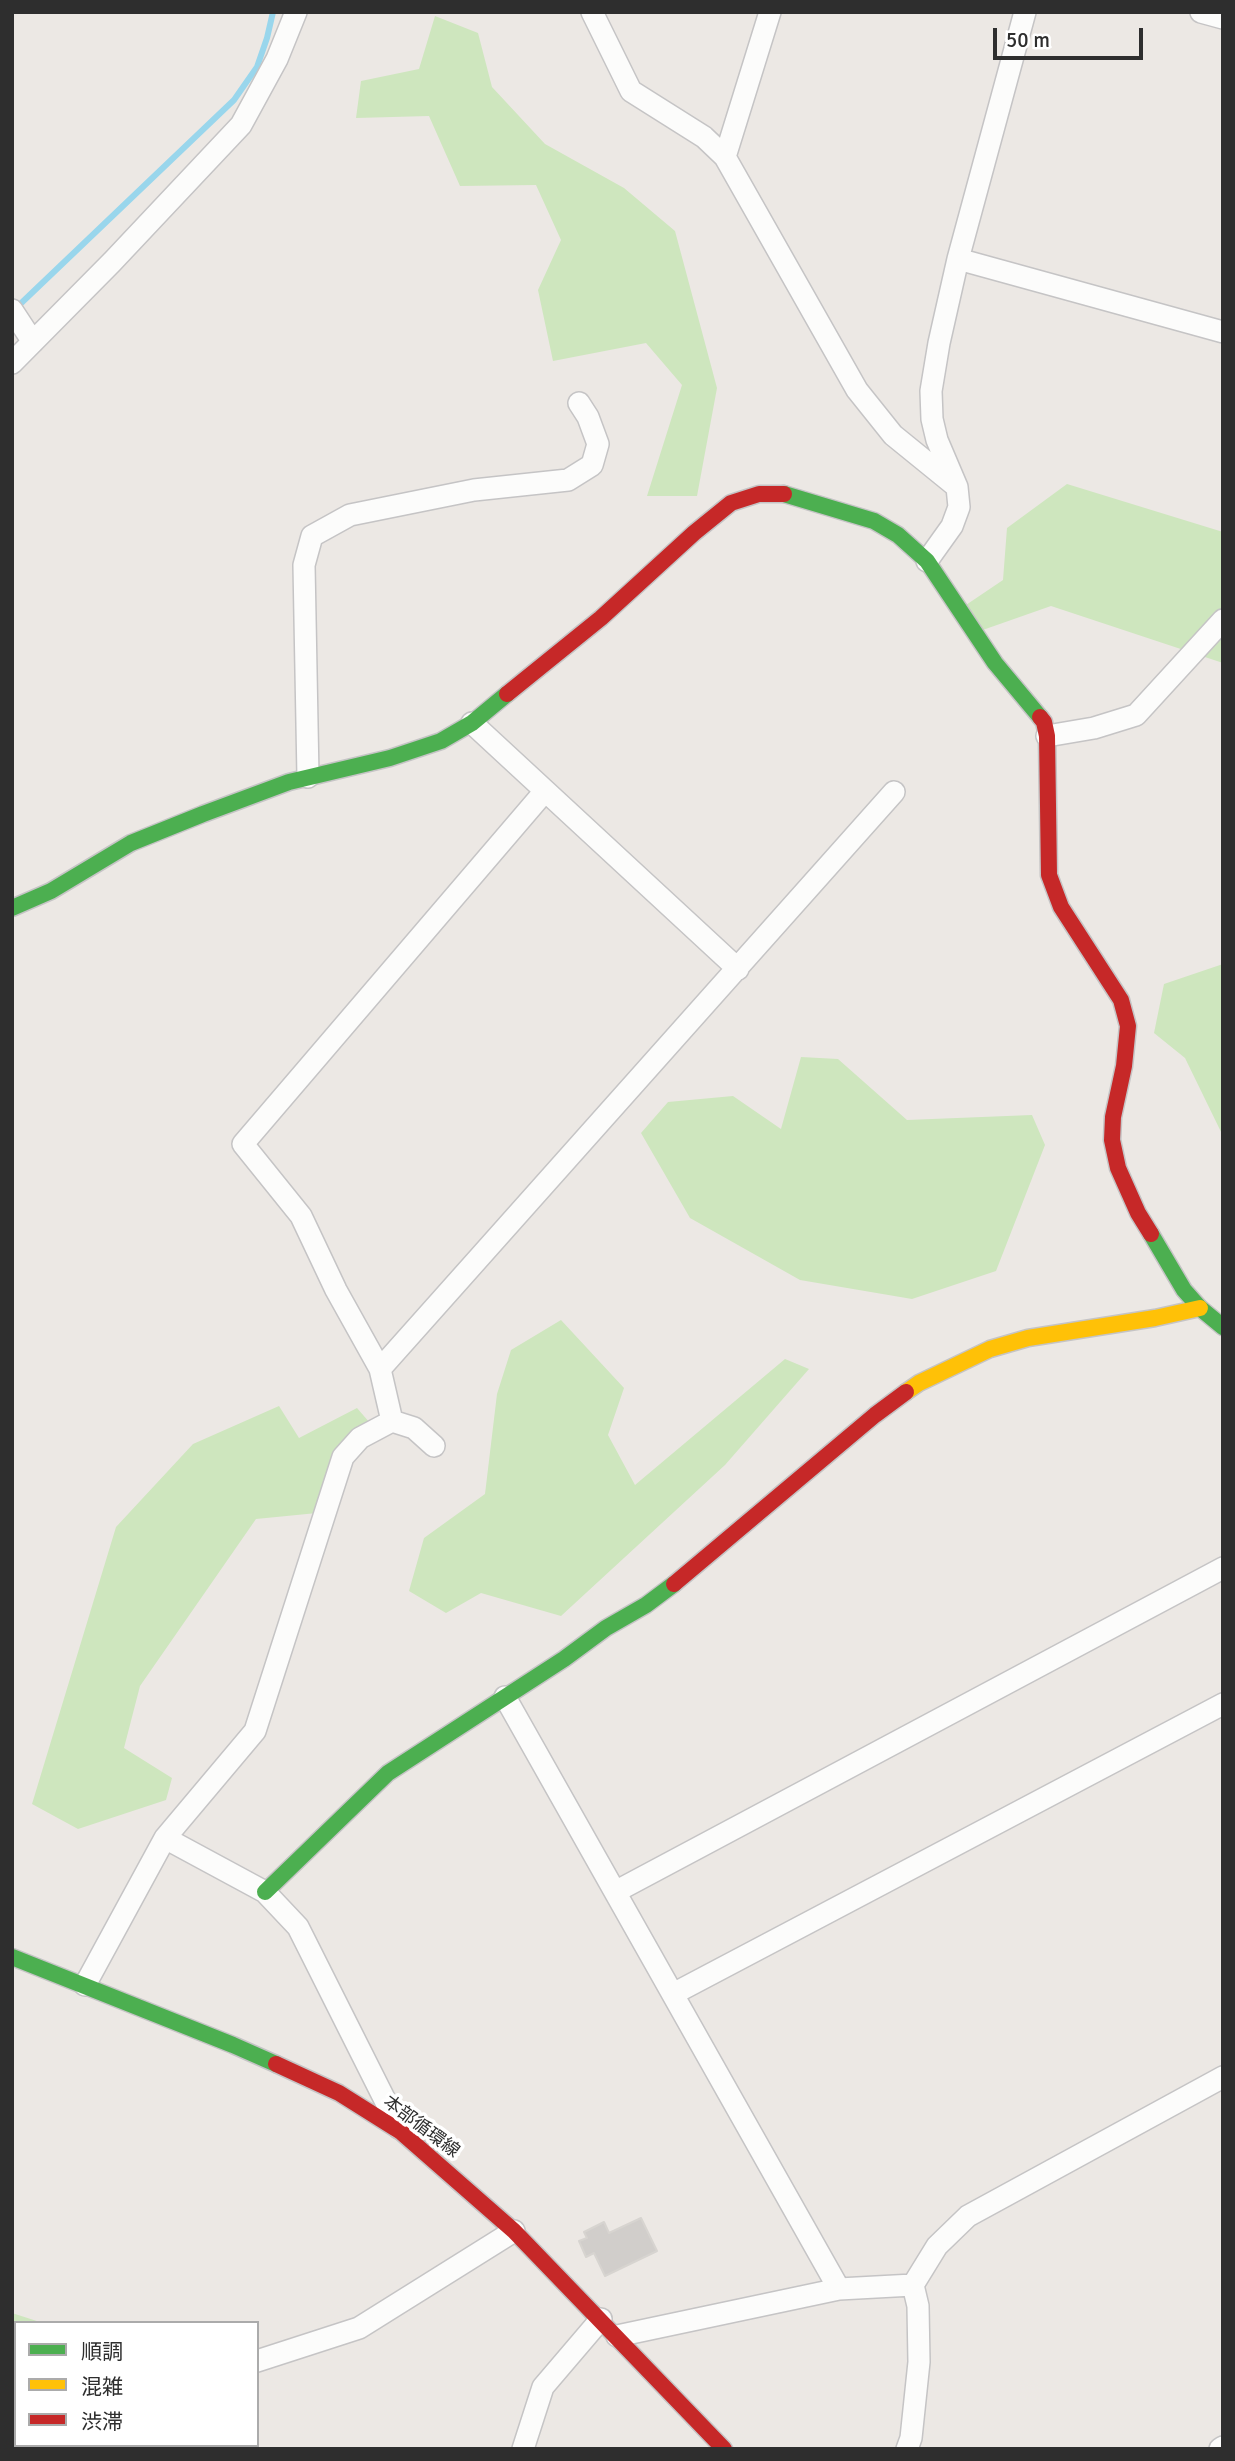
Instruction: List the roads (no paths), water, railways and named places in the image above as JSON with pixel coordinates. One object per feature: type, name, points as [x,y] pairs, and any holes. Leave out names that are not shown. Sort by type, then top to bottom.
[{"type":"street","points":[[12,363],[241,125],[278,59],[296,12]]},
{"type":"street","points":[[593,12],[631,91],[704,137],[725,157],[858,390],[893,435],[957,487]]},
{"type":"street","points":[[725,157],[770,12]]},
{"type":"street","points":[[927,561],[952,526],[959,508],[957,487],[937,440],[932,419],[931,391],[939,343],[958,259],[1025,12]]},
{"type":"street","points":[[1201,12],[1223,18]]},
{"type":"street","points":[[958,259],[1223,332]]},
{"type":"street","points":[[12,310],[33,342]]},
{"type":"street","points":[[307,778],[304,565],[312,536],[350,515],[474,490],[568,480],[592,465],[598,444],[588,417],[579,403]]},
{"type":"street","points":[[12,908],[51,891],[131,844],[289,782],[390,758],[441,740],[472,723],[601,618],[731,503],[759,494],[788,494],[874,521],[898,535],[927,561],[995,663],[1044,722],[1047,736],[1049,875],[1061,907],[1121,1000],[1128,1026],[1124,1066],[1113,1117],[1112,1140],[1118,1168],[1138,1213],[1184,1290],[1223,1327]]},
{"type":"street","points":[[1047,736],[1094,728],[1136,715],[1223,620]]},
{"type":"street","points":[[472,723],[738,969]]},
{"type":"street","points":[[392,1421],[380,1369],[336,1290],[301,1216],[243,1144],[545,791]]},
{"type":"street","points":[[380,1369],[894,792]]},
{"type":"street","points":[[265,1892],[387,1773],[674,1584],[875,1415],[919,1383],[990,1349],[1015,1342],[1200,1308]]},
{"type":"street","points":[[85,1985],[165,1838],[255,1731],[343,1457],[360,1438],[392,1421],[414,1429],[434,1447]]},
{"type":"street","points":[[615,1892],[1223,1568]]},
{"type":"street","points":[[505,1697],[839,2289]]},
{"type":"street","points":[[673,1994],[1223,1704]]},
{"type":"street","points":[[165,1838],[265,1892],[298,1927],[401,2132]]},
{"type":"street","name":"本部循環線","points":[[12,1957],[233,2045],[339,2093],[401,2132],[513,2231],[724,2449]]},
{"type":"street","points":[[906,2449],[911,2438],[919,2362],[918,2306],[913,2285],[937,2246],[968,2216],[1223,2077]]},
{"type":"street","points":[[259,2360],[359,2328],[513,2231]]},
{"type":"street","points":[[617,2336],[839,2289],[913,2285]]},
{"type":"street","points":[[523,2449],[544,2387],[601,2319]]},
{"type":"waterway","points":[[15,309],[234,100],[257,67],[273,12]]}]
